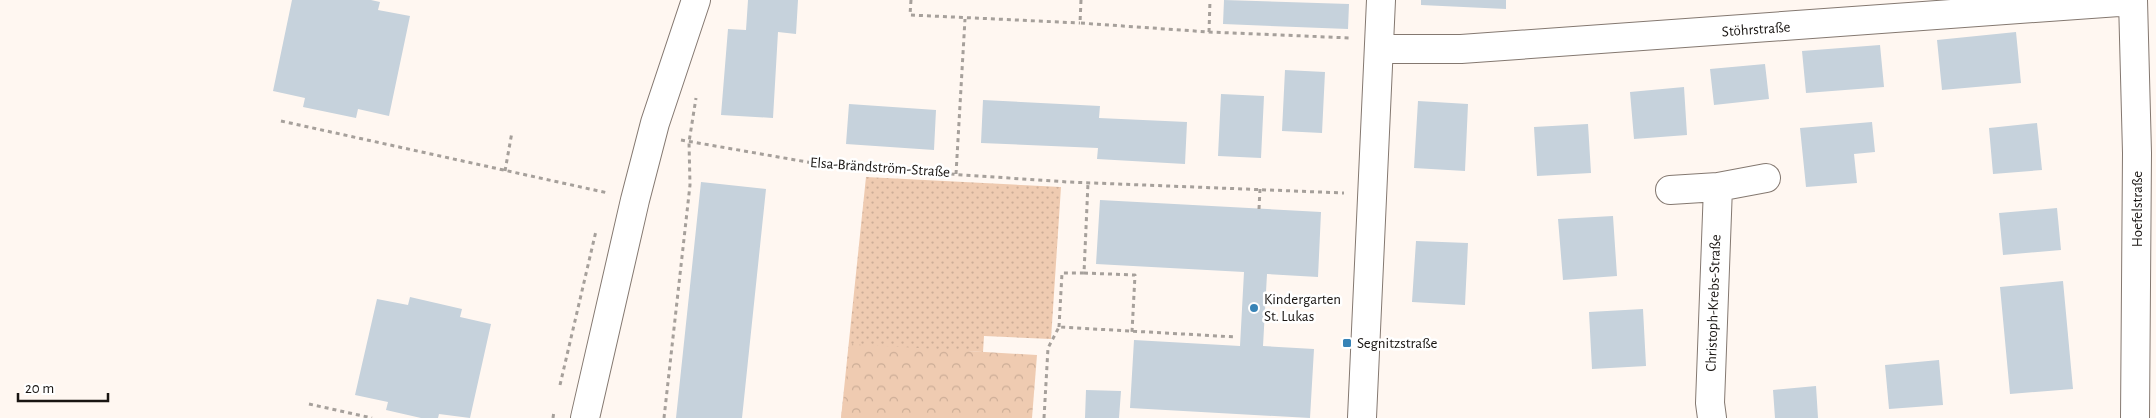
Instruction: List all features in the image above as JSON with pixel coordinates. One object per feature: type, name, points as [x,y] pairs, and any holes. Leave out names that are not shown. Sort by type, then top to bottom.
[{"type":"street","points":[[585,418],[635,200],[656,124],[696,0]]},
{"type":"street","points":[[1362,418],[1381,0]]},
{"type":"street","name":"Stöhrstraße","points":[[1379,44],[1461,49],[2133,1]]},
{"type":"street","name":"Hoefelstraße","points":[[2133,1],[2137,153],[2135,418]]},
{"type":"street","points":[[1670,190],[1718,187],[1766,178]]},
{"type":"street","name":"Christoph-Krebs-Straße","points":[[1712,418],[1710,403],[1718,187]]},
{"type":"path","points":[[911,0],[910,15],[1080,23],[1379,44]]},
{"type":"path","points":[[1080,23],[1081,0]]},
{"type":"path","points":[[1209,32],[1210,0]]},
{"type":"path","name":"Elsa-Brändström-Straße","points":[[656,124],[682,141],[830,166],[956,174],[965,19]]},
{"type":"path","points":[[664,418],[690,185],[689,142],[698,92]]},
{"type":"path","points":[[281,121],[635,200]]},
{"type":"path","points":[[505,171],[512,132]]},
{"type":"path","points":[[956,174],[1088,183],[1372,194]]},
{"type":"path","points":[[1084,274],[1088,183]]},
{"type":"path","points":[[1259,209],[1260,189]]},
{"type":"path","points":[[1044,418],[1048,348],[1058,327],[1062,273],[1135,276],[1132,332]]},
{"type":"path","points":[[1058,327],[1236,337]]},
{"type":"path","points":[[309,404],[372,418]]},
{"type":"green space","points":[[866,177],[1061,187],[1051,339],[984,336],[983,352],[965,351],[841,418]]},
{"type":"green space","points":[[851,344],[1037,355],[1032,418],[841,418]]},
{"type":"building","points":[[292,0],[371,0],[380,2],[378,10],[410,16],[389,116],[358,109],[356,118],[303,107],[305,98],[273,91]]},
{"type":"building","points":[[748,0],[798,0],[796,34],[778,32],[773,118],[721,115],[728,29],[746,30]]},
{"type":"building","points":[[1224,0],[1349,4],[1348,29],[1223,24]]},
{"type":"building","points":[[1421,0],[1506,0],[1506,9],[1421,5]]},
{"type":"building","points":[[2016,32],[2021,83],[1942,90],[1937,40]]},
{"type":"building","points":[[1880,45],[1884,87],[1806,93],[1802,51]]},
{"type":"building","points":[[1765,64],[1769,99],[1714,105],[1710,69]]},
{"type":"building","points":[[1285,70],[1325,72],[1322,133],[1282,131]]},
{"type":"building","points":[[1684,87],[1687,135],[1634,139],[1630,92]]},
{"type":"building","points":[[1221,94],[1264,96],[1261,158],[1218,156]]},
{"type":"building","points":[[983,100],[1100,106],[1099,118],[1187,122],[1185,164],[1097,159],[1098,148],[981,143]]},
{"type":"building","points":[[1418,101],[1468,104],[1465,171],[1414,168]]},
{"type":"building","points":[[849,104],[936,110],[934,150],[846,144]]},
{"type":"building","points":[[1872,122],[1875,152],[1854,154],[1857,183],[1806,187],[1800,128]]},
{"type":"building","points":[[2037,123],[2042,170],[1993,174],[1989,128]]},
{"type":"building","points":[[1588,124],[1591,173],[1537,176],[1534,127]]},
{"type":"building","points":[[701,182],[766,189],[742,418],[676,418]]},
{"type":"building","name":"Kindergarten St. Lukas","points":[[1100,200],[1321,212],[1318,277],[1267,274],[1263,346],[1314,349],[1310,418],[1130,408],[1134,340],[1240,346],[1244,272],[1096,264]]},
{"type":"building","points":[[2057,208],[2061,250],[2003,255],[1999,213]]},
{"type":"building","points":[[1613,216],[1617,276],[1563,280],[1558,219]]},
{"type":"building","points":[[1416,241],[1468,243],[1465,305],[1412,302]]},
{"type":"building","points":[[2063,281],[2073,389],[2010,394],[2000,287]]},
{"type":"building","points":[[410,297],[462,309],[460,317],[491,324],[470,418],[439,414],[438,418],[421,418],[386,410],[388,402],[355,395],[377,299],[408,305]]},
{"type":"building","points":[[1643,309],[1646,366],[1592,369],[1589,312]]},
{"type":"building","points":[[1939,360],[1943,405],[1889,409],[1885,365]]},
{"type":"building","points":[[1816,386],[1818,418],[1775,418],[1773,390]]},
{"type":"building","points":[[1086,390],[1121,391],[1119,418],[1085,418]]},
{"type":"place","name":"Kindergarten St. Lukas","points":[[1254,308]]},
{"type":"place","name":"Segnitzstraße","points":[[1347,343]]}]
